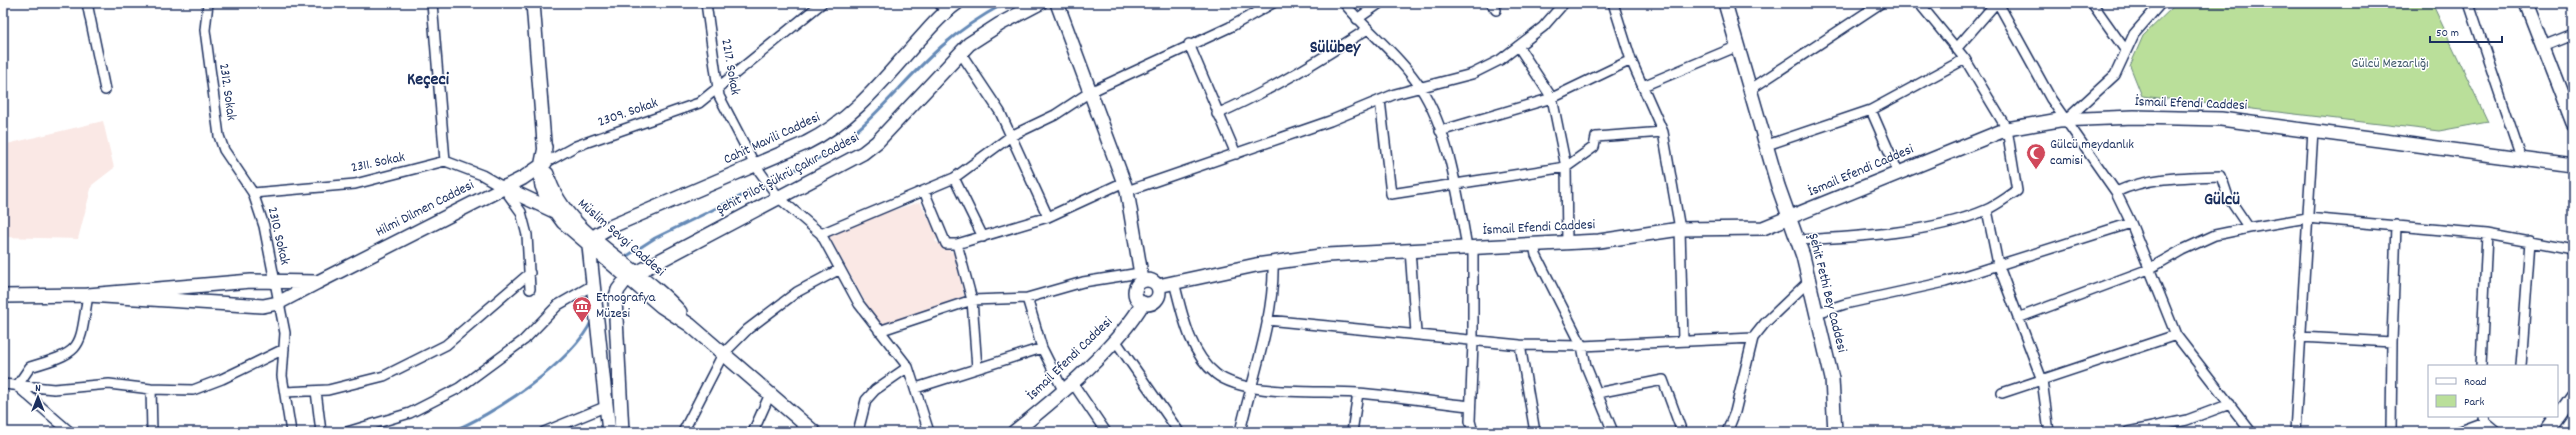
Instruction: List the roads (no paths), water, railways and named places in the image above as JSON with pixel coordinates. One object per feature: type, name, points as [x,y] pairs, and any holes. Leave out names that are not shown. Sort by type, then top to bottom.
[{"type":"street","points":[[87,3],[104,90]]},
{"type":"street","name":"2312. Sokak","points":[[206,3],[205,30],[219,136],[224,150],[244,178]]},
{"type":"street","points":[[432,3],[445,161],[482,175],[503,187],[555,212]]},
{"type":"street","name":"Müslim Sevgi Caddesi","points":[[533,3],[545,147],[542,186],[555,212],[631,275],[661,306],[690,326],[814,432]]},
{"type":"street","name":"2217. Sokak","points":[[706,3],[718,89],[724,107],[758,169],[778,195],[821,234]]},
{"type":"street","name":"2309. Sokak","points":[[543,164],[576,146],[699,103],[822,3]]},
{"type":"street","name":"Cahit Mavili Caddesi","points":[[592,242],[610,227],[758,169],[822,135],[846,118],[942,7],[957,3]]},
{"type":"street","name":"Şehit Pilot Şükrü Çakır Caddesi","points":[[631,275],[778,195],[871,148],[960,52],[988,30],[1040,3]]},
{"type":"street","points":[[879,331],[972,300],[1027,298],[1083,282],[1141,277],[1152,281],[1158,286],[1159,294],[1155,301],[1143,303],[1137,299],[1135,291],[1141,277],[1125,187],[1057,3]]},
{"type":"street","points":[[929,432],[908,367],[859,304],[821,234],[954,178],[1011,136],[1055,115],[1090,92],[1189,44],[1230,27],[1273,3]]},
{"type":"street","points":[[1344,3],[1366,30],[1388,49],[1420,88],[1440,131],[1456,186],[1470,247],[1473,342],[1470,421],[1473,432]]},
{"type":"street","points":[[1357,19],[1380,3]]},
{"type":"street","points":[[924,191],[946,244],[957,244],[983,237],[1048,217],[1125,187],[1236,154],[1330,121],[1380,100],[1472,74],[1500,60],[1544,27],[1564,3]]},
{"type":"street","points":[[1612,3],[1631,60],[1663,132],[1680,229],[1683,341]]},
{"type":"street","name":"Şehit Fethi Bey Caddesi","points":[[1725,3],[1789,218],[1799,240],[1832,379],[1835,432]]},
{"type":"street","points":[[1751,89],[1881,3]]},
{"type":"street","points":[[1799,240],[1933,226],[1958,220],[1987,210],[2017,191],[2007,129],[1965,59],[1919,3]]},
{"type":"street","points":[[1956,49],[1997,3],[2051,99],[2116,192],[2131,223],[2176,335],[2251,432]]},
{"type":"street","points":[[2092,3],[2126,51]]},
{"type":"street","points":[[2066,120],[2115,75],[2134,34],[2161,3]]},
{"type":"street","points":[[2469,3],[2520,157]]},
{"type":"street","points":[[2526,3],[2573,124]]},
{"type":"street","points":[[1217,114],[1251,99],[1306,69],[1366,30]]},
{"type":"street","points":[[2543,46],[2573,34]]},
{"type":"street","points":[[1189,44],[1217,114],[1236,154]]},
{"type":"street","points":[[1518,46],[1552,98],[1566,167],[1567,242]]},
{"type":"street","points":[[1643,86],[1738,46]]},
{"type":"street","points":[[960,52],[1000,112],[1048,217]]},
{"type":"street","points":[[1767,145],[1871,110],[1965,59]]},
{"type":"street","points":[[1440,131],[1552,98],[1631,60]]},
{"type":"street","points":[[1380,100],[1390,194],[1456,186],[1566,167],[1594,148],[1596,137],[1663,132]]},
{"type":"street","points":[[1871,110],[1898,172]]},
{"type":"street","name":"İsmail Efendi Caddesi","points":[[1158,286],[1273,262],[1327,255],[1534,245],[1614,239],[1680,229],[1756,229],[1789,218],[1898,172],[2007,129],[2039,121],[2184,117],[2313,130],[2520,157],[2573,166]]},
{"type":"street","points":[[2295,432],[2313,130]]},
{"type":"street","name":"2311. Sokak","points":[[252,193],[354,184],[445,161]]},
{"type":"street","name":"Müslim Sevgi Caddesi","points":[[543,164],[550,184],[562,206],[592,242]]},
{"type":"street","name":"Hilmi Dilmen Caddesi","points":[[3,296],[88,295],[246,305],[278,303],[503,187],[543,164]]},
{"type":"street","points":[[2116,192],[2134,184],[2186,177],[2221,176],[2228,196],[2250,228]]},
{"type":"street","name":"2310. Sokak","points":[[244,178],[252,193],[264,226],[285,333],[282,376],[291,432]]},
{"type":"street","points":[[954,178],[983,237]]},
{"type":"street","points":[[503,187],[521,212],[524,223],[530,273],[530,289]]},
{"type":"street","points":[[1987,210],[1998,264],[2042,380],[2050,432]]},
{"type":"street","points":[[2018,318],[2149,269],[2182,250],[2215,235],[2307,218],[2487,234],[2573,250]]},
{"type":"street","points":[[1817,313],[1845,304],[1945,282],[2131,223]]},
{"type":"street","points":[[2391,432],[2396,225]]},
{"type":"street","points":[[2481,365],[2487,234]]},
{"type":"street","points":[[2521,365],[2530,241]]},
{"type":"street","points":[[592,242],[593,285],[609,432]]},
{"type":"street","points":[[957,244],[972,300],[977,368]]},
{"type":"street","points":[[1534,245],[1536,255],[1582,346],[1586,366],[1610,431]]},
{"type":"street","points":[[1410,250],[1416,333]]},
{"type":"street","points":[[1240,432],[1267,320],[1274,283],[1273,262]]},
{"type":"street","points":[[683,432],[723,354],[748,329],[797,292],[840,269]]},
{"type":"street","points":[[285,392],[328,390],[384,376],[446,345],[530,273]]},
{"type":"street","points":[[622,432],[615,299],[618,290],[631,275]]},
{"type":"street","points":[[1727,432],[1753,338],[1765,323],[1809,281]]},
{"type":"street","name":"Hilmi Dilmen Caddesi","points":[[88,295],[237,282],[318,282]]},
{"type":"street","points":[[1174,282],[1188,333],[1203,360],[1216,375],[1250,389],[1358,393],[1470,406]]},
{"type":"street","points":[[347,432],[410,413],[459,388],[524,340],[558,305],[593,285]]},
{"type":"street","points":[[18,386],[30,366],[63,357],[72,351],[80,340],[88,295]]},
{"type":"street","points":[[1027,298],[1042,348],[1068,386],[1106,432]]},
{"type":"street","name":"İsmail Efendi Caddesi","points":[[1014,432],[1068,386],[1114,340],[1143,303]]},
{"type":"street","points":[[1267,320],[1334,328],[1416,333],[1473,342],[1520,345],[1582,346],[1753,338]]},
{"type":"street","points":[[2002,393],[2176,335]]},
{"type":"street","points":[[2300,337],[2392,342]]},
{"type":"street","points":[[1114,340],[1180,432]]},
{"type":"street","points":[[1520,345],[1535,432]]},
{"type":"street","points":[[916,388],[1042,348]]},
{"type":"street","points":[[3,384],[54,389],[109,384],[151,389],[193,390],[222,380],[284,349]]},
{"type":"street","points":[[858,432],[866,400],[875,390],[908,367]]},
{"type":"street","points":[[1597,393],[1663,380],[1682,432]]},
{"type":"street","points":[[18,386],[70,432]]},
{"type":"street","points":[[151,389],[152,432]]},
{"type":"street","points":[[316,391],[321,432]]},
{"type":"street","points":[[1352,432],[1358,393]]},
{"type":"street","points":[[753,432],[770,394]]},
{"type":"street","points":[[2558,417],[2573,396]]},
{"type":"street","points":[[2128,432],[2187,420],[2230,404]]},
{"type":"street","points":[[544,432],[607,406]]},
{"type":"street","points":[[2547,432],[2558,417]]},
{"type":"street","points":[[2458,432],[2484,419],[2497,432]]},
{"type":"waterway","points":[[627,256],[655,238],[823,156],[871,118],[927,60],[949,40],[972,23],[1005,3]]},
{"type":"waterway","points":[[450,432],[487,414],[530,386],[568,353],[582,336],[592,320]]},
{"type":"place","name":"Gülcü meydanlık camisi","points":[[2036,170]]},
{"type":"place","name":"Etnografya Müzesi","points":[[582,323]]},
{"type":"district","name":"Sülübey","points":[[1335,48]]},
{"type":"district","name":"Keçeci","points":[[428,80]]},
{"type":"district","name":"Gülcü","points":[[2222,200]]},
{"type":"park label","name":"Gülcü Mezarlığı","points":[[2390,64]]}]
